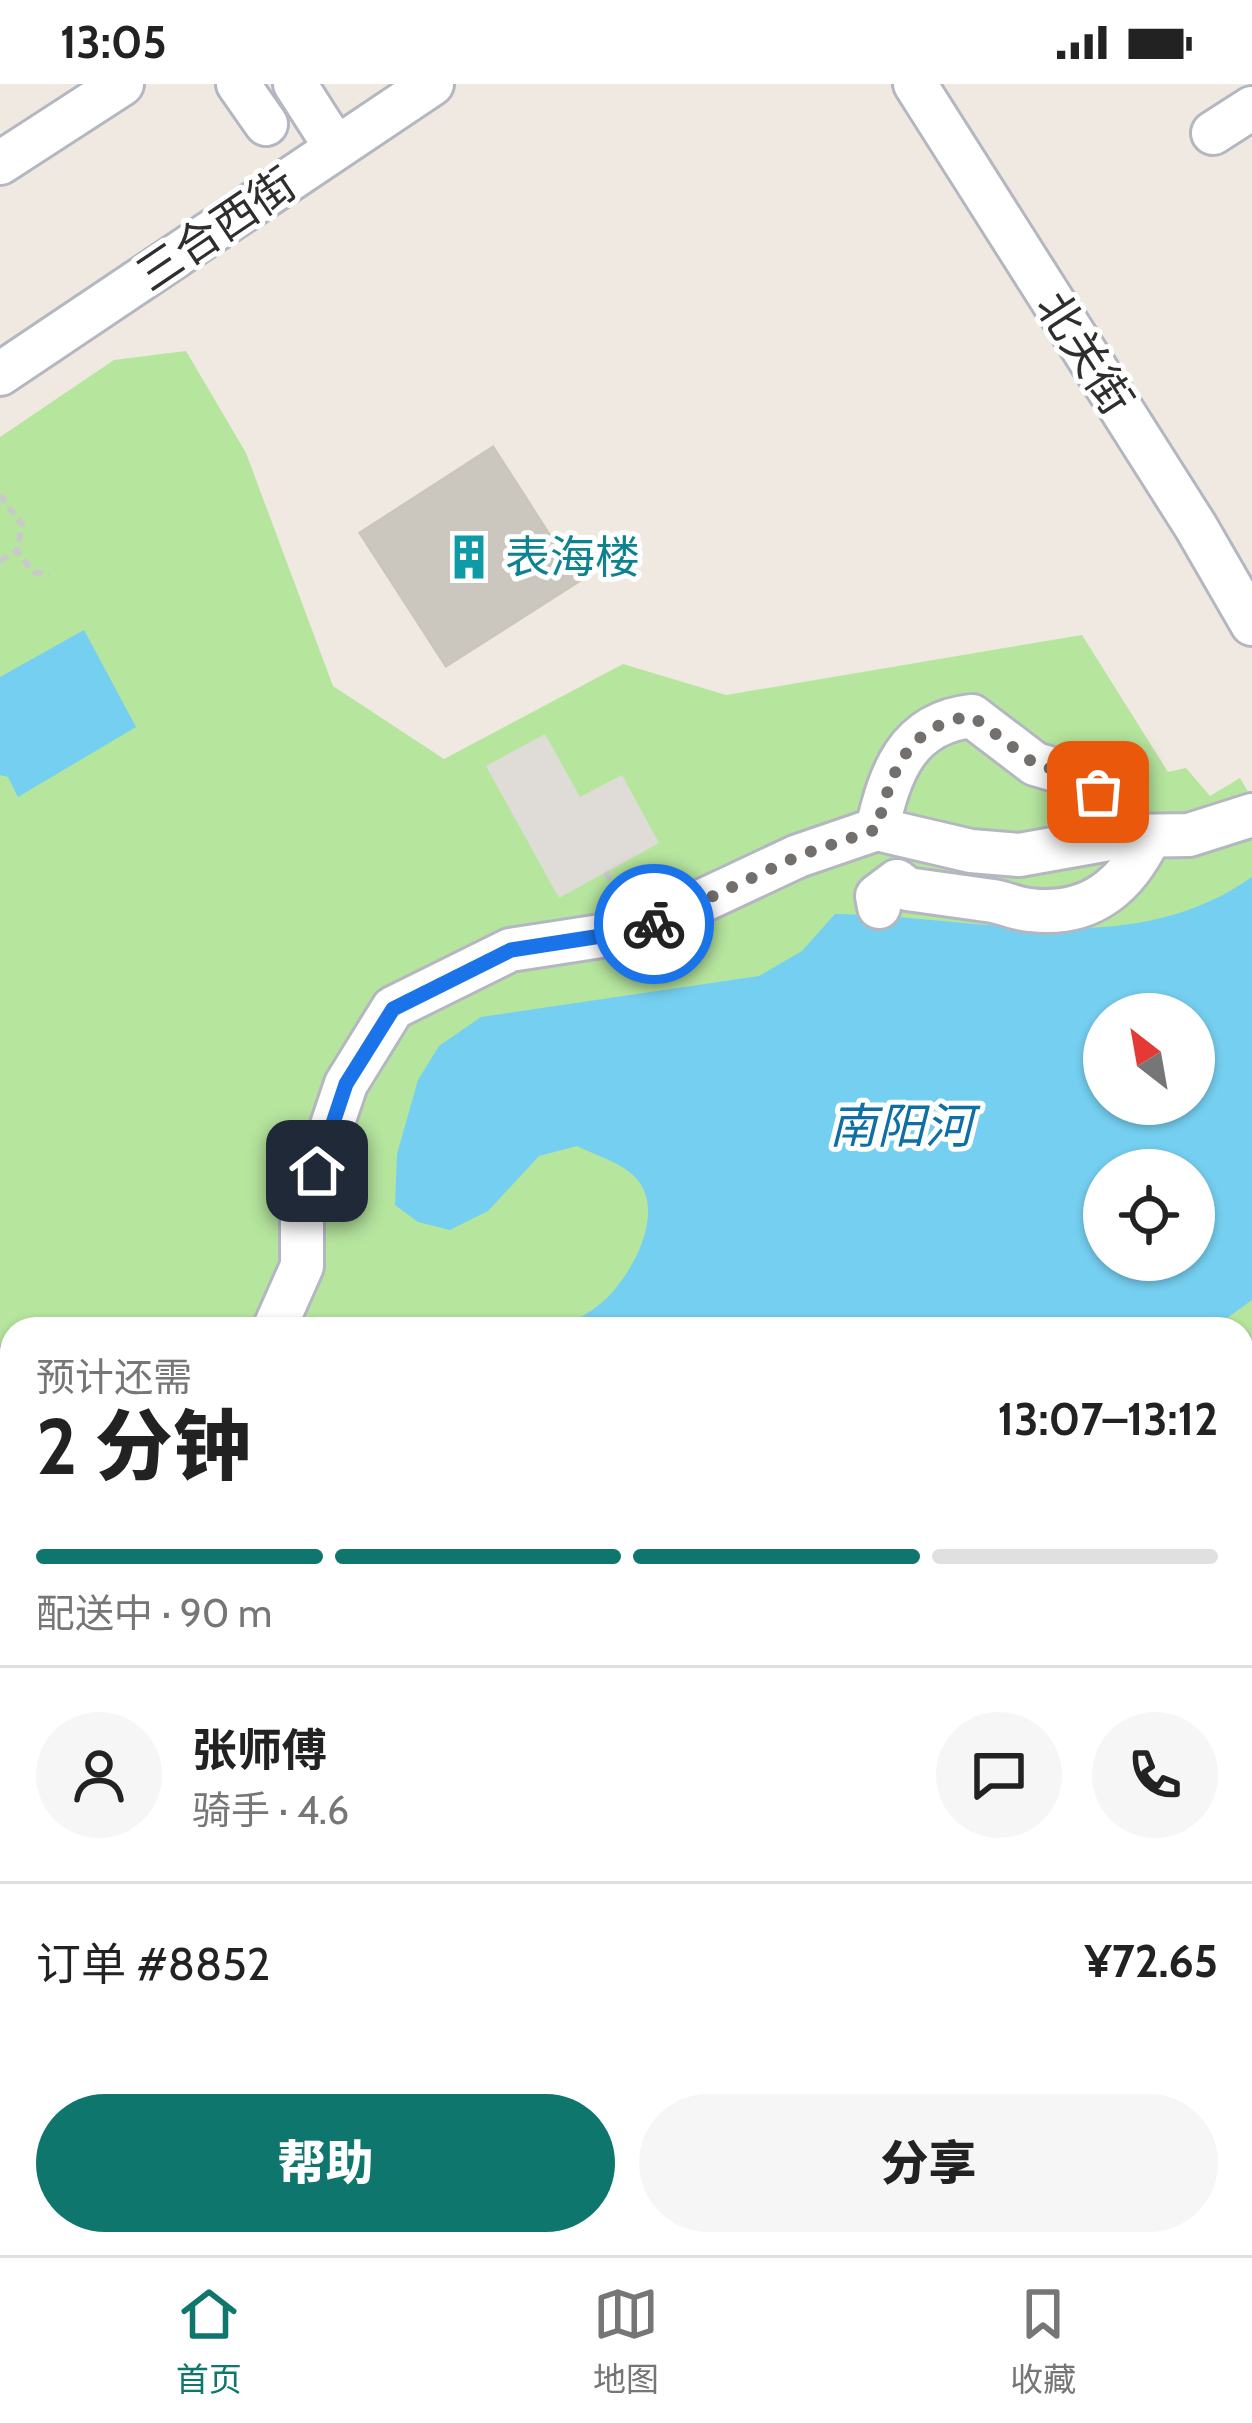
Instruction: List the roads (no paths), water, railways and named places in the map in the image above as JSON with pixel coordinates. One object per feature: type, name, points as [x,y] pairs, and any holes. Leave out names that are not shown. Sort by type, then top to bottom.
[{"type":"street","points":[[0,163],[122,84]]},
{"type":"street","points":[[238,84],[266,124]]},
{"type":"street","points":[[295,84],[336,148]]},
{"type":"street","name":"三合西街","points":[[0,374],[432,84]]},
{"type":"street","name":"北关街","points":[[915,84],[1196,527],[1252,624]]},
{"type":"street","points":[[1213,133],[1252,108]]},
{"type":"street","points":[[877,829],[886,785],[900,759],[918,739],[958,718],[972,716],[1035,764],[1076,776],[1098,792],[1138,836],[1139,859],[1100,901],[1082,906],[1031,910],[908,889],[897,880],[878,896],[879,907]]},
{"type":"street","points":[[279,1317],[302,1266],[302,1214],[346,1084],[393,1009],[511,950],[640,930],[798,856],[877,829],[971,851],[1019,855],[1138,836],[1189,835],[1252,815]]},
{"type":"water","points":[[84,630],[136,727],[18,797],[8,777],[0,775],[0,677]]},
{"type":"water","name":"南阳河","points":[[1252,877],[1252,1300],[1229,1317],[580,1317],[608,1297],[628,1272],[643,1240],[648,1207],[644,1191],[636,1178],[616,1164],[577,1146],[539,1156],[488,1211],[450,1230],[418,1222],[395,1205],[397,1154],[418,1080],[439,1046],[481,1017],[759,976],[802,951],[835,914],[996,926],[1103,927],[1154,920],[1204,904]]},
{"type":"place","name":"表海楼","points":[[469,557]]}]
